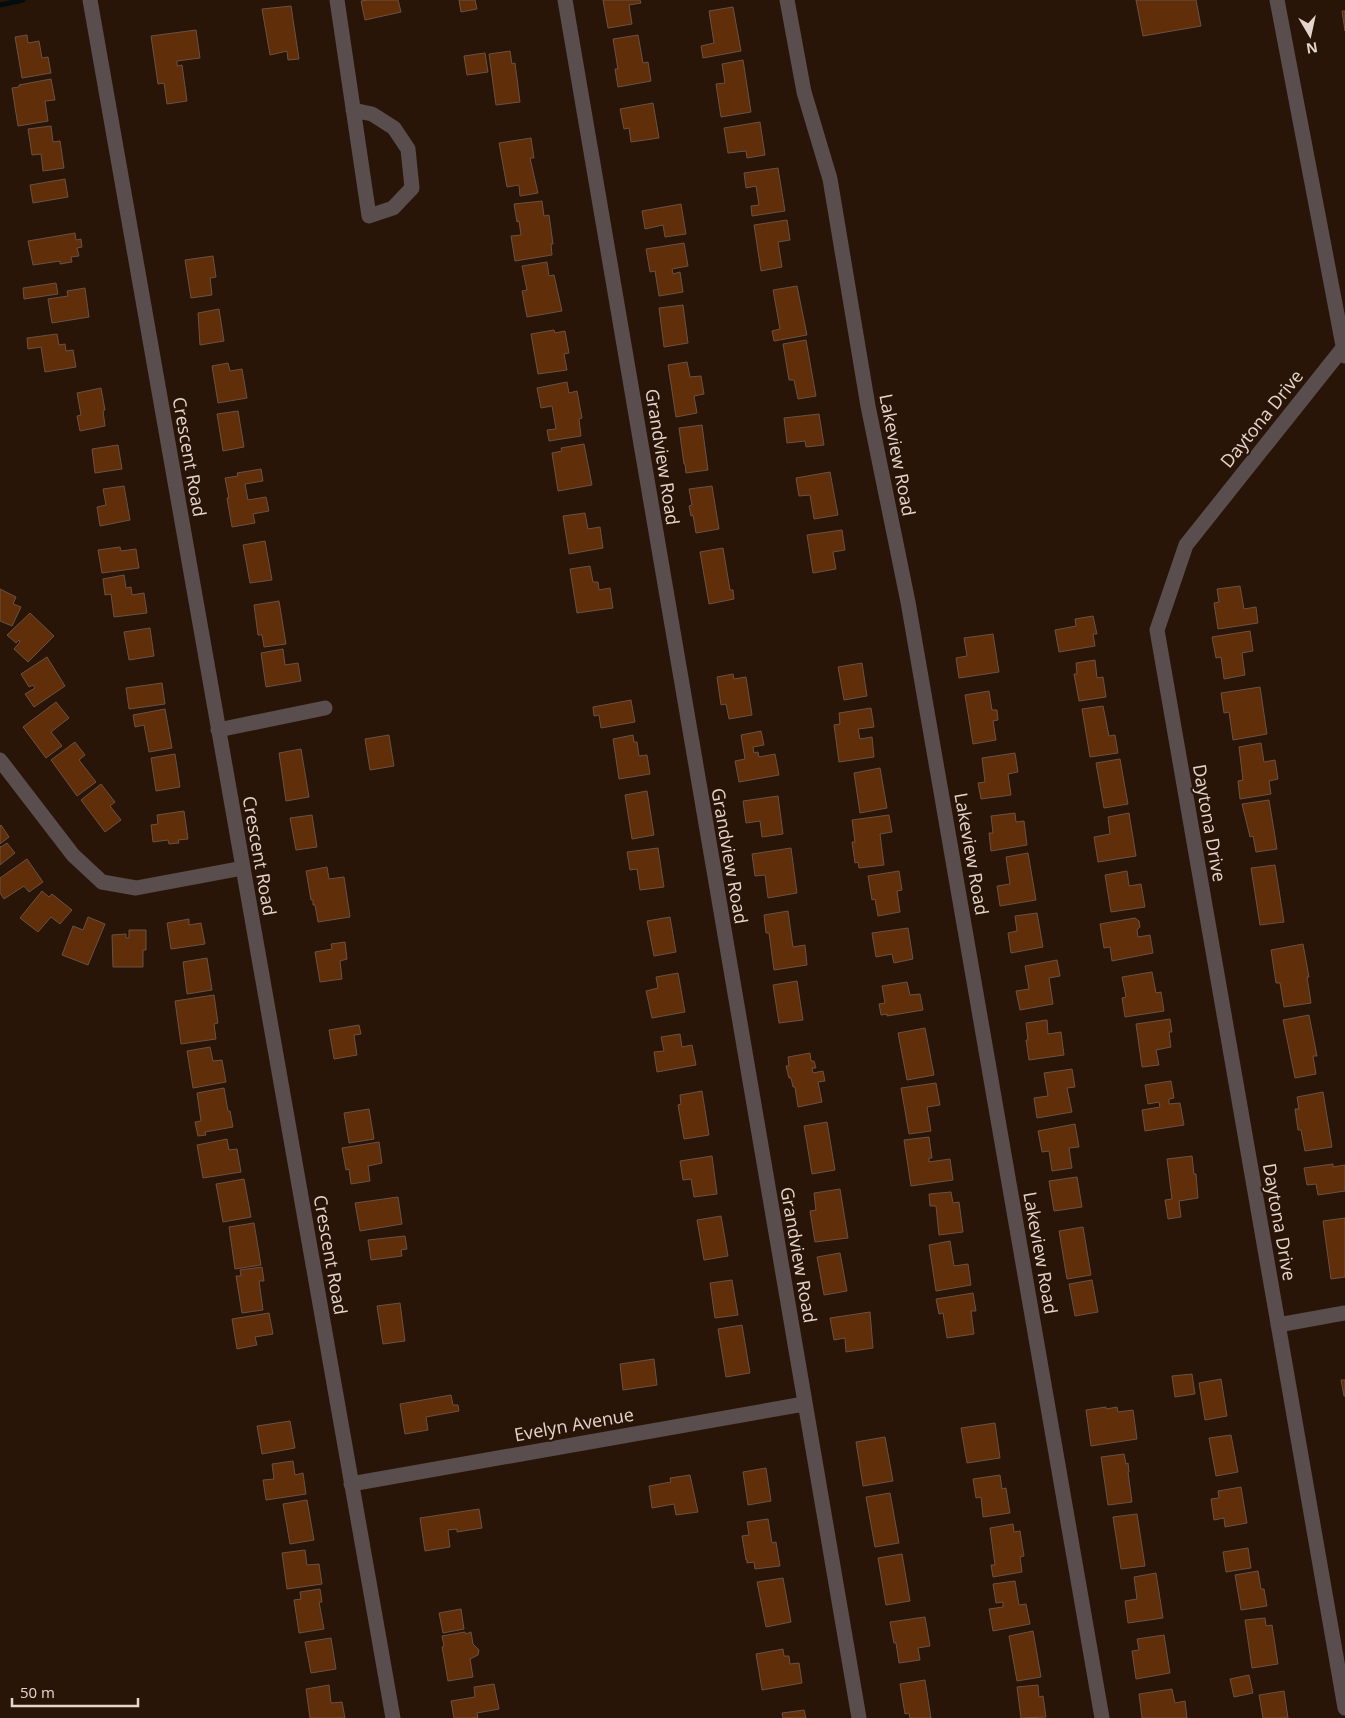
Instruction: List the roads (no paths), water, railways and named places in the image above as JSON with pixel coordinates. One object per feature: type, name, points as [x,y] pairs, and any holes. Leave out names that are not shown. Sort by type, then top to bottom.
[{"type":"street","name":"Crescent Road","points":[[90,0],[393,1718]]},
{"type":"street","points":[[337,0],[353,110],[358,139],[369,216],[393,208],[412,188],[408,149],[394,128],[372,114],[353,110]]},
{"type":"street","name":"Grandview Road","points":[[564,0],[859,1718]]},
{"type":"street","name":"Lakeview Road","points":[[787,0],[804,92],[830,179],[868,406],[908,602],[1102,1718]]},
{"type":"street","name":"Daytona Drive","points":[[1277,0],[1344,352],[1186,545],[1157,630],[1345,1708]]},
{"type":"street","points":[[218,730],[325,708]]},
{"type":"street","points":[[0,760],[72,855],[102,882],[136,888],[243,868]]},
{"type":"street","points":[[1278,1325],[1345,1313]]},
{"type":"street","name":"Evelyn Avenue","points":[[351,1484],[804,1404]]},
{"type":"waterway","points":[[0,5],[23,0]]}]
